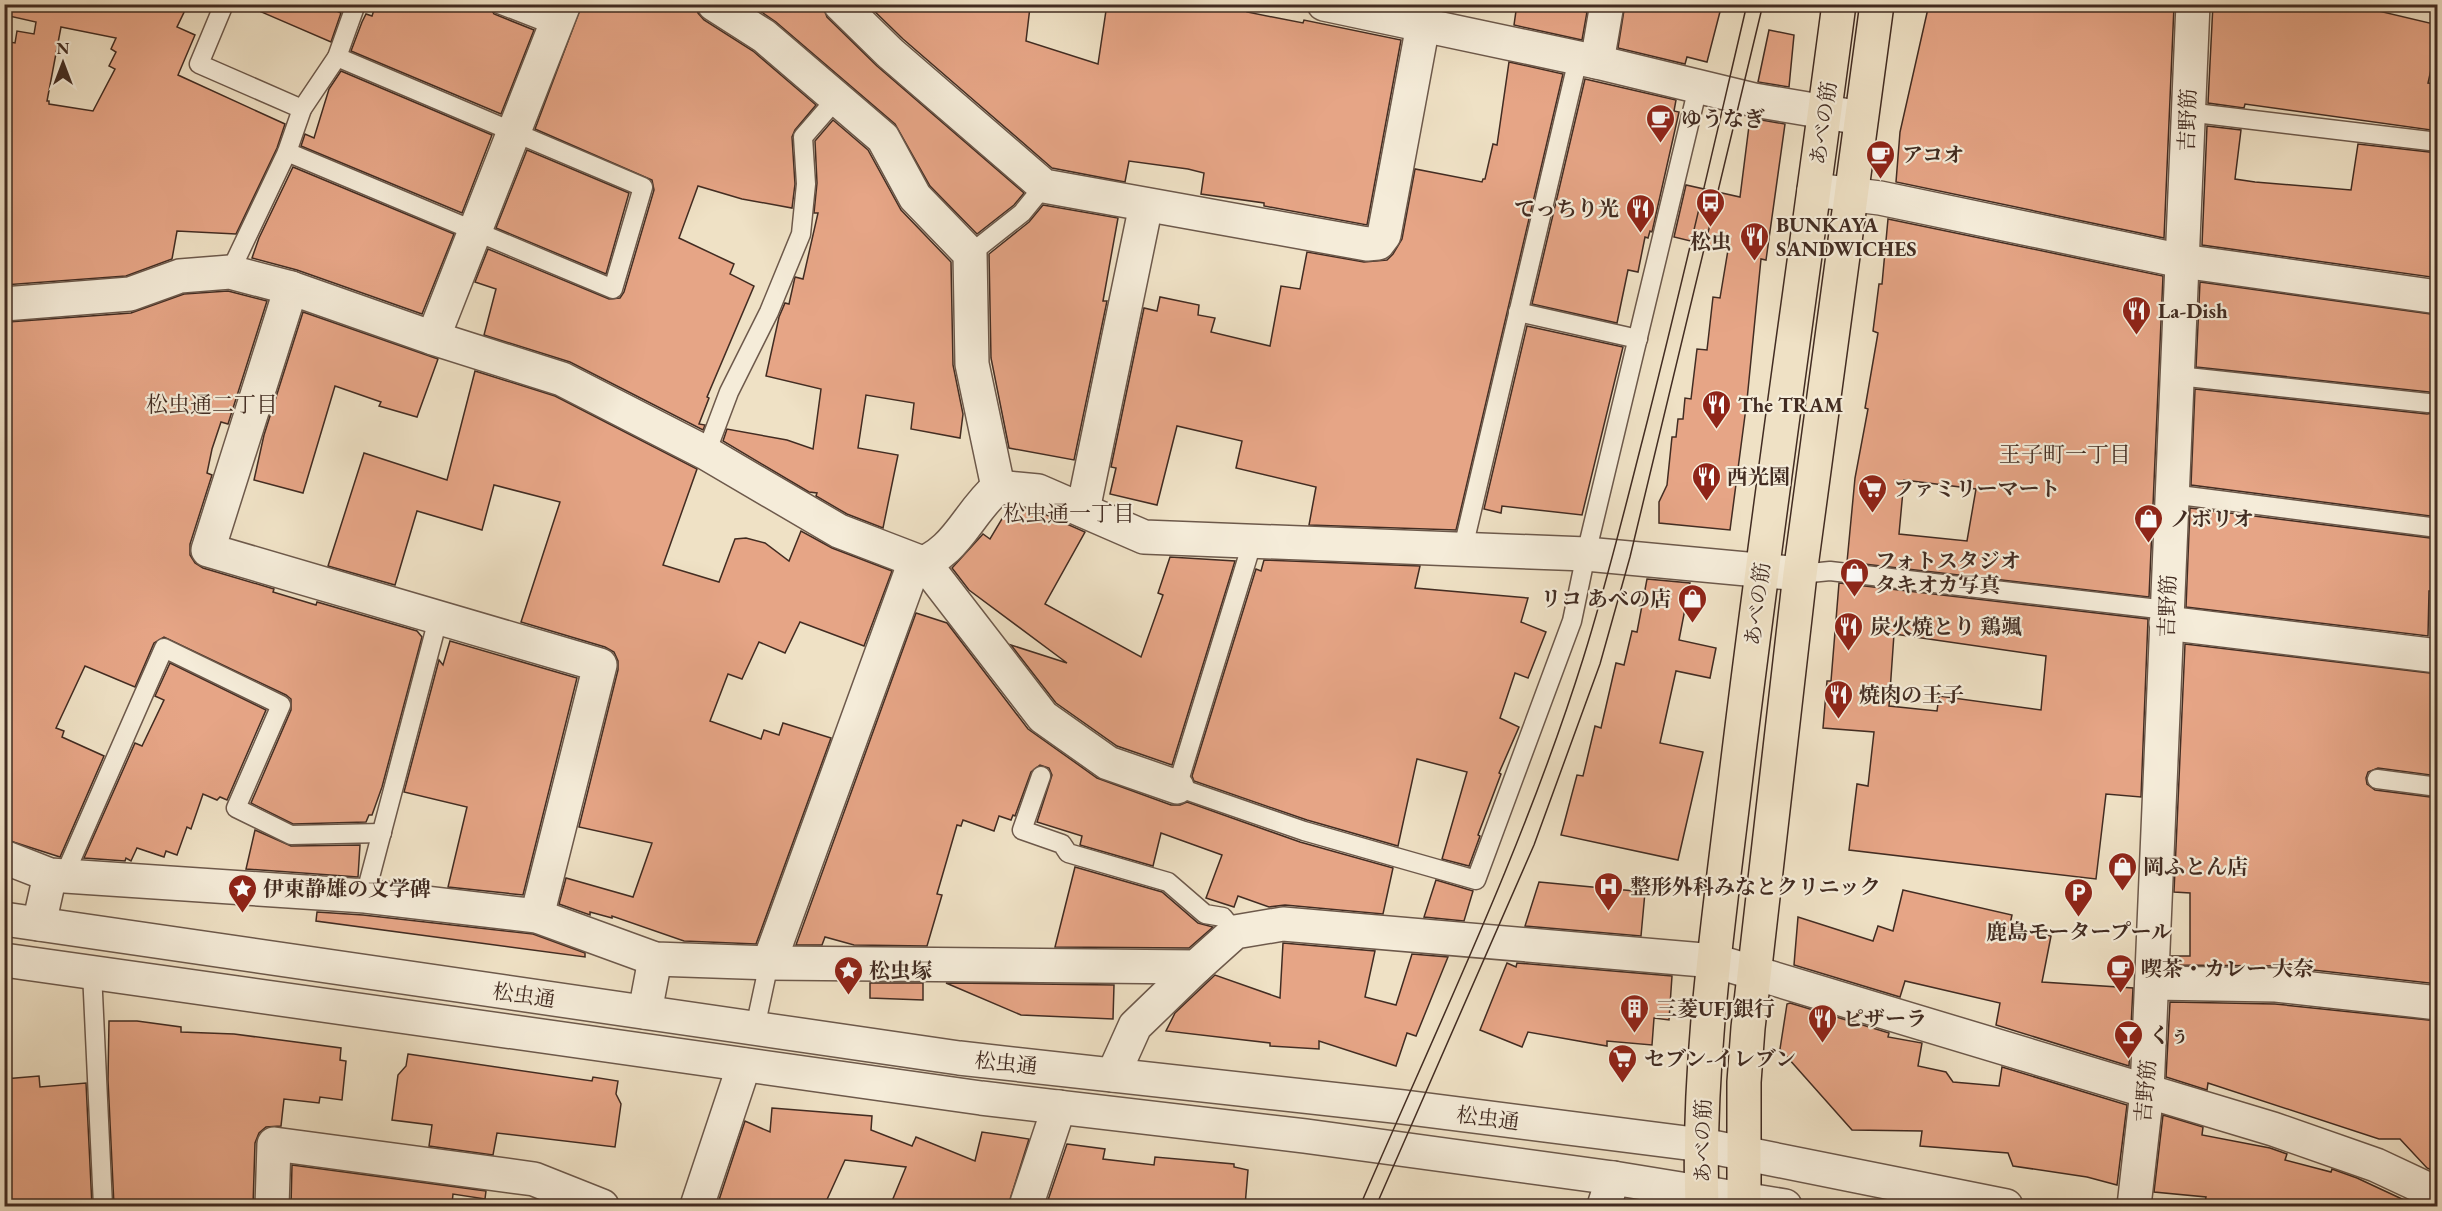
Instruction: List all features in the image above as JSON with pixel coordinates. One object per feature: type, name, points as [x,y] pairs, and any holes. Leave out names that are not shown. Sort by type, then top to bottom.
[{"type":"main road","name":"あべの筋","points":[[1702,1199],[1703,1081],[1714,961],[1761,570],[1839,4]]},
{"type":"main road","name":"あべの筋","points":[[1744,1203],[1744,1082],[1755,974],[1800,573],[1877,4]]},
{"type":"street","points":[[714,4],[764,36],[883,138],[915,197],[970,254],[972,364],[998,486]]},
{"type":"street","points":[[840,4],[890,53],[1044,186],[1367,244],[1378,243],[1384,235],[1423,25]]},
{"type":"street","points":[[1324,4],[1698,87],[1825,113],[1861,118]]},
{"type":"street","points":[[1587,61],[1607,4]]},
{"type":"street","name":"吉野筋","points":[[2134,1206],[2147,1091],[2193,4]]},
{"type":"street","points":[[433,338],[560,15]]},
{"type":"street","points":[[1814,190],[1880,198],[2182,261],[2438,297]]},
{"type":"street","points":[[1083,510],[1146,205]]},
{"type":"street","points":[[4,304],[130,294],[180,276],[230,272],[291,288],[433,338],[562,379],[706,453],[839,531],[925,564],[1043,717],[1108,763],[1177,787]]},
{"type":"street","points":[[291,288],[208,550],[600,665],[537,916]]},
{"type":"street","points":[[998,486],[1038,491],[1144,537],[1586,554],[1800,573]]},
{"type":"street","points":[[769,963],[913,567],[925,564],[944,552],[998,486]]},
{"type":"street","points":[[2167,616],[2438,656]]},
{"type":"street","points":[[4,857],[57,876],[365,896],[537,916],[655,959],[769,963],[1196,967]]},
{"type":"street","points":[[39,924],[57,876]]},
{"type":"street","name":"松虫通","points":[[4,919],[959,1058],[1403,1107],[1701,1145],[2006,1206]]},
{"type":"street","points":[[1113,1075],[1135,1026],[1235,932],[1283,924],[1714,961],[2273,1129],[2376,1165],[2438,1194]]},
{"type":"street","points":[[645,1012],[655,959]]},
{"type":"street","name":"松虫通","points":[[4,960],[744,1065],[1059,1107],[1326,1139],[1608,1192],[1785,1206]]},
{"type":"street","points":[[2152,983],[2276,985],[2438,1003]]},
{"type":"street","points":[[697,1206],[755,1028]]},
{"type":"street","points":[[1026,1206],[1059,1107]]},
{"type":"street","points":[[272,1206],[274,1144],[534,1179],[602,1206]]},
{"type":"lane","points":[[224,4],[199,64],[302,109]]},
{"type":"lane","points":[[499,4],[560,15]]},
{"type":"lane","points":[[230,272],[287,152],[302,109],[337,57],[354,5]]},
{"type":"lane","points":[[287,152],[613,290],[643,187],[337,57]]},
{"type":"lane","points":[[1463,548],[1518,312],[1587,61]]},
{"type":"lane","points":[[1253,540],[1177,787],[1304,831],[1476,880],[1572,621],[1698,87]]},
{"type":"lane","points":[[706,453],[729,392],[769,312],[801,234],[806,184],[803,137],[837,98]]},
{"type":"lane","points":[[2187,112],[2438,142]]},
{"type":"lane","points":[[970,254],[1022,213],[1044,186]]},
{"type":"lane","points":[[1518,312],[1638,339]]},
{"type":"lane","points":[[2178,376],[2428,403]]},
{"type":"lane","points":[[2171,494],[2438,528]]},
{"type":"lane","points":[[1800,573],[1830,571],[2167,616]]},
{"type":"lane","points":[[365,896],[438,619]]},
{"type":"lane","points":[[57,876],[164,648],[281,705],[236,808],[291,835],[381,833]]},
{"type":"lane","points":[[1041,776],[1022,830],[1062,844],[1068,853],[1168,882],[1206,914],[1223,917],[1235,932]]},
{"type":"lane","points":[[2377,779],[2438,787]]},
{"type":"lane","points":[[755,1028],[769,963]]},
{"type":"lane","points":[[92,972],[103,1206]]},
{"type":"building","points":[[10,4],[188,4],[177,27],[195,35],[178,75],[285,124],[277,148],[236,234],[177,231],[172,259],[126,276],[4,285],[4,179],[9,138],[4,137],[4,41],[15,43],[17,31],[34,34],[36,22],[9,16]],"holes":[[[61,27],[116,38],[111,49],[116,52],[109,66],[115,69],[93,111],[49,104],[47,101]]]},
{"type":"building","points":[[243,4],[321,4],[341,13],[331,42]]},
{"type":"building","points":[[376,4],[488,4],[494,14],[534,30],[501,114],[351,51],[366,14],[372,16]]},
{"type":"building","points":[[582,4],[695,4],[704,20],[753,51],[816,105],[792,137],[795,184],[792,208],[742,199],[698,186],[679,238],[734,264],[730,274],[754,286],[707,397],[709,398],[699,424],[705,425],[703,430],[570,362],[484,335],[496,289],[475,282],[488,249],[609,299],[620,298],[624,292],[654,190],[652,180],[535,129]]},
{"type":"building","points":[[750,4],[822,4],[827,17],[877,66],[1024,193],[1014,205],[977,234],[930,186],[895,124],[776,22]]},
{"type":"building","points":[[867,4],[1028,4],[1027,7],[1030,7],[1026,41],[1098,64],[1107,4],[1248,4],[1247,12],[1303,23],[1304,20],[1401,40],[1367,225],[1264,206],[1264,203],[1201,194],[1204,173],[1188,169],[1129,161],[1125,182],[1052,168],[903,39]]},
{"type":"building","points":[[1517,4],[1546,4],[1587,12],[1582,40],[1514,25]]},
{"type":"building","points":[[1625,4],[1722,4],[1707,62],[1687,57],[1685,64],[1618,48]]},
{"type":"building","points":[[1929,4],[2174,6],[2164,238],[1896,182],[1900,132]]},
{"type":"building","points":[[2213,4],[2268,8],[2268,4],[2371,4],[2370,9],[2438,25],[2438,38],[2428,83],[2438,84],[2438,131],[2245,104],[2244,108],[2208,103]]},
{"type":"building","points":[[1769,30],[1794,35],[1789,87],[1758,82]]},
{"type":"building","points":[[1509,62],[1563,74],[1456,530],[1309,525],[1316,487],[1236,468],[1242,441],[1177,426],[1157,505],[1110,494],[1116,468],[1111,467],[1144,308],[1157,311],[1160,297],[1199,305],[1198,315],[1215,318],[1211,332],[1270,346],[1281,286],[1300,289],[1307,252],[1364,262],[1387,260],[1402,239],[1415,169],[1482,182],[1485,179],[1493,144],[1497,145]]},
{"type":"building","points":[[341,71],[492,135],[462,213],[301,146],[305,134],[314,138],[329,89]]},
{"type":"building","points":[[1585,79],[1676,100],[1674,111],[1679,112],[1652,232],[1650,231],[1648,238],[1645,237],[1638,272],[1628,270],[1617,323],[1532,304]]},
{"type":"building","points":[[1750,118],[1785,124],[1766,260],[1761,259],[1747,400],[1730,530],[1659,523],[1659,502],[1667,485],[1672,437],[1676,437],[1678,419],[1683,419],[1685,398],[1691,399],[1697,349],[1707,350],[1713,297],[1720,298],[1728,250],[1674,237],[1686,185],[1740,197]]},
{"type":"building","points":[[833,120],[868,150],[901,210],[951,262],[953,365],[963,414],[960,438],[911,429],[914,403],[866,395],[858,448],[898,455],[883,528],[847,514],[816,496],[817,493],[809,492],[723,441],[727,429],[787,440],[813,449],[821,389],[766,376],[779,317],[785,303],[789,304],[795,277],[803,279],[818,213],[814,213],[817,183],[815,141]]},
{"type":"building","points":[[2207,126],[2241,130],[2235,179],[2255,182],[2351,190],[2358,144],[2438,153],[2438,278],[2202,245]]},
{"type":"building","points":[[527,150],[629,193],[606,274],[496,228]]},
{"type":"building","points":[[293,167],[454,234],[422,314],[297,270],[252,258],[259,238]]},
{"type":"building","points":[[1043,205],[1118,218],[1103,301],[1107,301],[1074,460],[1009,448],[991,358],[989,254],[1029,222]]},
{"type":"building","points":[[1888,219],[2163,276],[2149,597],[1847,562],[1855,478],[1868,409],[1865,408],[1878,333],[1873,331],[1879,284],[1882,284]],"holes":[[[1904,480],[1976,489],[1967,541],[1899,534]]]},
{"type":"building","points":[[2200,282],[2438,315],[2438,397],[2429,392],[2196,367]]},
{"type":"building","points":[[228,291],[267,301],[228,424],[221,422],[212,449],[207,473],[212,475],[190,544],[190,555],[195,563],[203,568],[274,589],[273,592],[316,605],[317,602],[417,631],[422,637],[382,787],[372,815],[369,815],[366,822],[293,824],[251,803],[291,710],[291,699],[164,637],[154,643],[135,687],[85,666],[56,728],[64,731],[62,737],[104,756],[60,857],[4,839],[4,377],[7,377],[8,322],[131,313],[184,294]]},
{"type":"building","points":[[303,312],[438,359],[417,417],[379,406],[381,402],[335,386],[303,493],[254,480],[264,435]]},
{"type":"building","points":[[1527,326],[1623,347],[1582,515],[1502,506],[1501,513],[1484,509]]},
{"type":"building","points":[[475,371],[555,396],[697,469],[663,565],[719,582],[735,539],[746,538],[765,543],[789,561],[801,531],[832,548],[892,571],[864,646],[800,622],[785,653],[759,642],[742,679],[728,674],[710,721],[761,739],[764,730],[779,735],[783,723],[831,738],[756,944],[684,941],[612,916],[612,918],[590,912],[590,915],[559,904],[566,878],[633,897],[652,843],[579,827],[618,670],[618,661],[614,652],[605,647],[521,622],[560,502],[494,485],[482,530],[417,511],[395,585],[328,566],[364,453],[447,480]]},
{"type":"building","points":[[2195,389],[2427,414],[2438,409],[2438,517],[2191,485]]},
{"type":"building","points":[[1021,508],[1033,509],[1085,532],[1045,604],[1141,657],[1163,595],[1158,593],[1170,557],[1235,561],[1172,765],[1117,746],[1056,703],[1011,645],[1067,663],[969,590],[952,568],[983,534],[990,539],[1006,512],[1014,518]]},
{"type":"building","points":[[2190,508],[2438,539],[2438,591],[2429,591],[2428,636],[2186,607]]},
{"type":"building","points":[[1264,560],[1420,566],[1415,588],[1528,598],[1521,622],[1546,632],[1528,678],[1515,673],[1500,718],[1519,727],[1499,773],[1501,774],[1469,866],[1442,859],[1467,772],[1417,759],[1398,846],[1307,820],[1194,781],[1192,776],[1256,569],[1261,571]]},
{"type":"building","points":[[1647,579],[1690,583],[1679,640],[1716,648],[1710,678],[1676,671],[1660,743],[1703,752],[1678,860],[1561,835],[1577,775],[1583,776],[1595,726],[1601,728],[1616,663],[1624,665],[1632,631],[1637,632]]},
{"type":"building","points":[[1839,583],[2148,619],[2141,797],[2106,794],[2096,879],[1849,850],[1857,784],[1868,786],[1874,732],[1823,728],[1827,681],[1831,681]],"holes":[[[1894,634],[2046,656],[2041,710],[1939,696],[1937,711],[1889,706]]]},
{"type":"building","points":[[916,613],[947,623],[1028,729],[1097,778],[1171,805],[1187,802],[1300,842],[1393,868],[1383,914],[1285,905],[1269,907],[1238,896],[1234,907],[1206,898],[1222,855],[1161,833],[1153,866],[1080,845],[1082,836],[1037,822],[1052,775],[1049,768],[1040,765],[1031,772],[1015,816],[1013,815],[1011,820],[999,816],[994,831],[963,820],[961,826],[957,825],[937,894],[942,895],[927,946],[854,945],[825,937],[822,945],[796,945]]},
{"type":"building","points":[[450,641],[577,678],[523,895],[448,887],[467,807],[404,792],[439,660],[443,665]]},
{"type":"building","points":[[2185,644],[2438,674],[2438,776],[2378,768],[2368,772],[2366,778],[2367,784],[2375,790],[2438,798],[2438,984],[2278,966],[2171,965],[2171,956],[2190,956],[2190,893],[2174,892]]},
{"type":"building","points":[[170,663],[266,710],[227,800],[220,797],[217,800],[203,794],[191,829],[187,827],[177,855],[166,851],[164,857],[137,848],[131,861],[126,858],[125,861],[84,858],[135,743],[142,746],[164,700],[155,696]]},
{"type":"building","points":[[255,830],[291,846],[360,845],[358,877],[246,869]]},
{"type":"building","points":[[1075,867],[1162,892],[1198,923],[1213,927],[1189,948],[1055,947]]},
{"type":"building","points":[[1436,880],[1473,891],[1464,921],[1424,917]]},
{"type":"building","points":[[1539,882],[1645,892],[1641,936],[1525,926]]},
{"type":"building","points":[[1903,890],[2012,915],[2009,929],[2051,936],[2042,982],[2133,988],[2129,1066],[1996,1025],[2000,1003],[1905,981],[1900,997],[1794,965],[1798,917],[1873,941],[1878,926],[1893,931]]},
{"type":"building","points":[[317,912],[533,934],[585,953],[585,957],[316,921]]},
{"type":"building","points":[[1283,943],[1375,951],[1365,997],[1396,1005],[1412,954],[1448,957],[1416,1036],[1407,1033],[1396,1066],[1319,1041],[1319,1049],[1270,1046],[1270,1043],[1166,1031],[1175,1013],[1215,975],[1280,998]]},
{"type":"building","points":[[1507,963],[1516,967],[1517,963],[1672,976],[1669,1020],[1654,1018],[1652,1045],[1607,1041],[1607,1046],[1528,1032],[1522,1047],[1480,1030]]},
{"type":"building","points":[[870,983],[923,983],[923,1000],[870,998]]},
{"type":"building","points":[[946,983],[1114,985],[1113,1019],[1021,1015]]},
{"type":"building","points":[[2170,1002],[2275,1004],[2438,1021],[2438,1173],[2427,1168],[2400,1139],[2379,1139],[2208,1083],[2207,1090],[2166,1077]]},
{"type":"building","points":[[1787,1004],[1889,1033],[1888,1037],[1922,1043],[1918,1066],[1946,1072],[1953,1082],[1999,1086],[2002,1067],[2127,1105],[2117,1185],[2087,1177],[2013,1166],[2008,1153],[1920,1146],[1922,1131],[1852,1130],[1780,1049]]},
{"type":"building","points":[[109,1021],[137,1021],[181,1027],[181,1032],[234,1034],[341,1048],[340,1060],[346,1061],[342,1100],[320,1097],[319,1103],[284,1099],[281,1126],[266,1127],[259,1133],[255,1143],[253,1206],[114,1206],[108,1080]]},
{"type":"building","points":[[408,1054],[592,1081],[593,1077],[618,1081],[616,1094],[621,1104],[615,1147],[497,1133],[493,1155],[429,1146],[432,1125],[392,1120],[398,1075],[406,1066]]},
{"type":"building","points":[[39,1076],[40,1087],[86,1083],[92,1206],[4,1206],[4,1079]]},
{"type":"building","points":[[772,1108],[872,1116],[871,1130],[912,1146],[916,1137],[975,1161],[982,1132],[1029,1139],[1008,1206],[890,1206],[906,1167],[845,1160],[824,1206],[717,1206],[745,1121],[770,1132]]},
{"type":"building","points":[[2163,1115],[2203,1127],[2202,1135],[2270,1148],[2287,1154],[2285,1160],[2331,1172],[2332,1169],[2417,1206],[2226,1206],[2205,1202],[2206,1197],[2154,1192]]},
{"type":"building","points":[[1067,1144],[1105,1149],[1103,1159],[1154,1165],[1155,1157],[1234,1164],[1234,1167],[1248,1170],[1245,1206],[1046,1206]]},
{"type":"building","points":[[292,1165],[486,1191],[485,1199],[453,1194],[452,1204],[418,1200],[417,1206],[291,1206]]},
{"type":"tram line","points":[[1360,1206],[1507,867],[1560,729],[1583,659],[1657,384],[1747,4]]},
{"type":"tram line","points":[[1376,1206],[1534,845],[1600,664],[1630,557],[1763,4]]},
{"type":"place","name":"ゆうなぎ","points":[[1660,144]]},
{"type":"place","name":"アコオ","points":[[1881,180]]},
{"type":"place","name":"松虫","points":[[1711,228]]},
{"type":"place","name":"てっちり光","points":[[1640,234]]},
{"type":"place","name":"BUNKAYA SANDWICHES","points":[[1755,262]]},
{"type":"place","name":"La-Dish","points":[[2137,336]]},
{"type":"place","name":"The TRAM","points":[[1717,430]]},
{"type":"place","name":"西光園","points":[[1706,502]]},
{"type":"place","name":"ファミリーマート","points":[[1872,514]]},
{"type":"place","name":"ノボリオ","points":[[2149,544]]},
{"type":"place","name":"フォトスタジオ タキオカ写真","points":[[1854,598]]},
{"type":"place","name":"リコ あべの店","points":[[1692,624]]},
{"type":"place","name":"炭火焼とり 鶏颯","points":[[1849,652]]},
{"type":"place","name":"焼肉の王子","points":[[1838,720]]},
{"type":"place","name":"岡ふとん店","points":[[2122,892]]},
{"type":"place","name":"整形外科みなとクリニック","points":[[1609,912]]},
{"type":"place","name":"伊東静雄の文学碑","points":[[242,914]]},
{"type":"place","name":"鹿島モータープール","points":[[2079,918]]},
{"type":"place","name":"喫茶・カレー 大奈","points":[[2120,994]]},
{"type":"place","name":"松虫塚","points":[[848,996]]},
{"type":"place","name":"三菱UFJ銀行","points":[[1635,1034]]},
{"type":"place","name":"ピザーラ","points":[[1822,1044]]},
{"type":"place","name":"くぅ","points":[[2128,1060]]},
{"type":"place","name":"セブン-イレブン","points":[[1623,1084]]},
{"type":"district","name":"松虫通二丁目","points":[[212,404]]},
{"type":"district","name":"王子町一丁目","points":[[2065,454]]},
{"type":"district","name":"松虫通一丁目","points":[[1069,513]]}]
